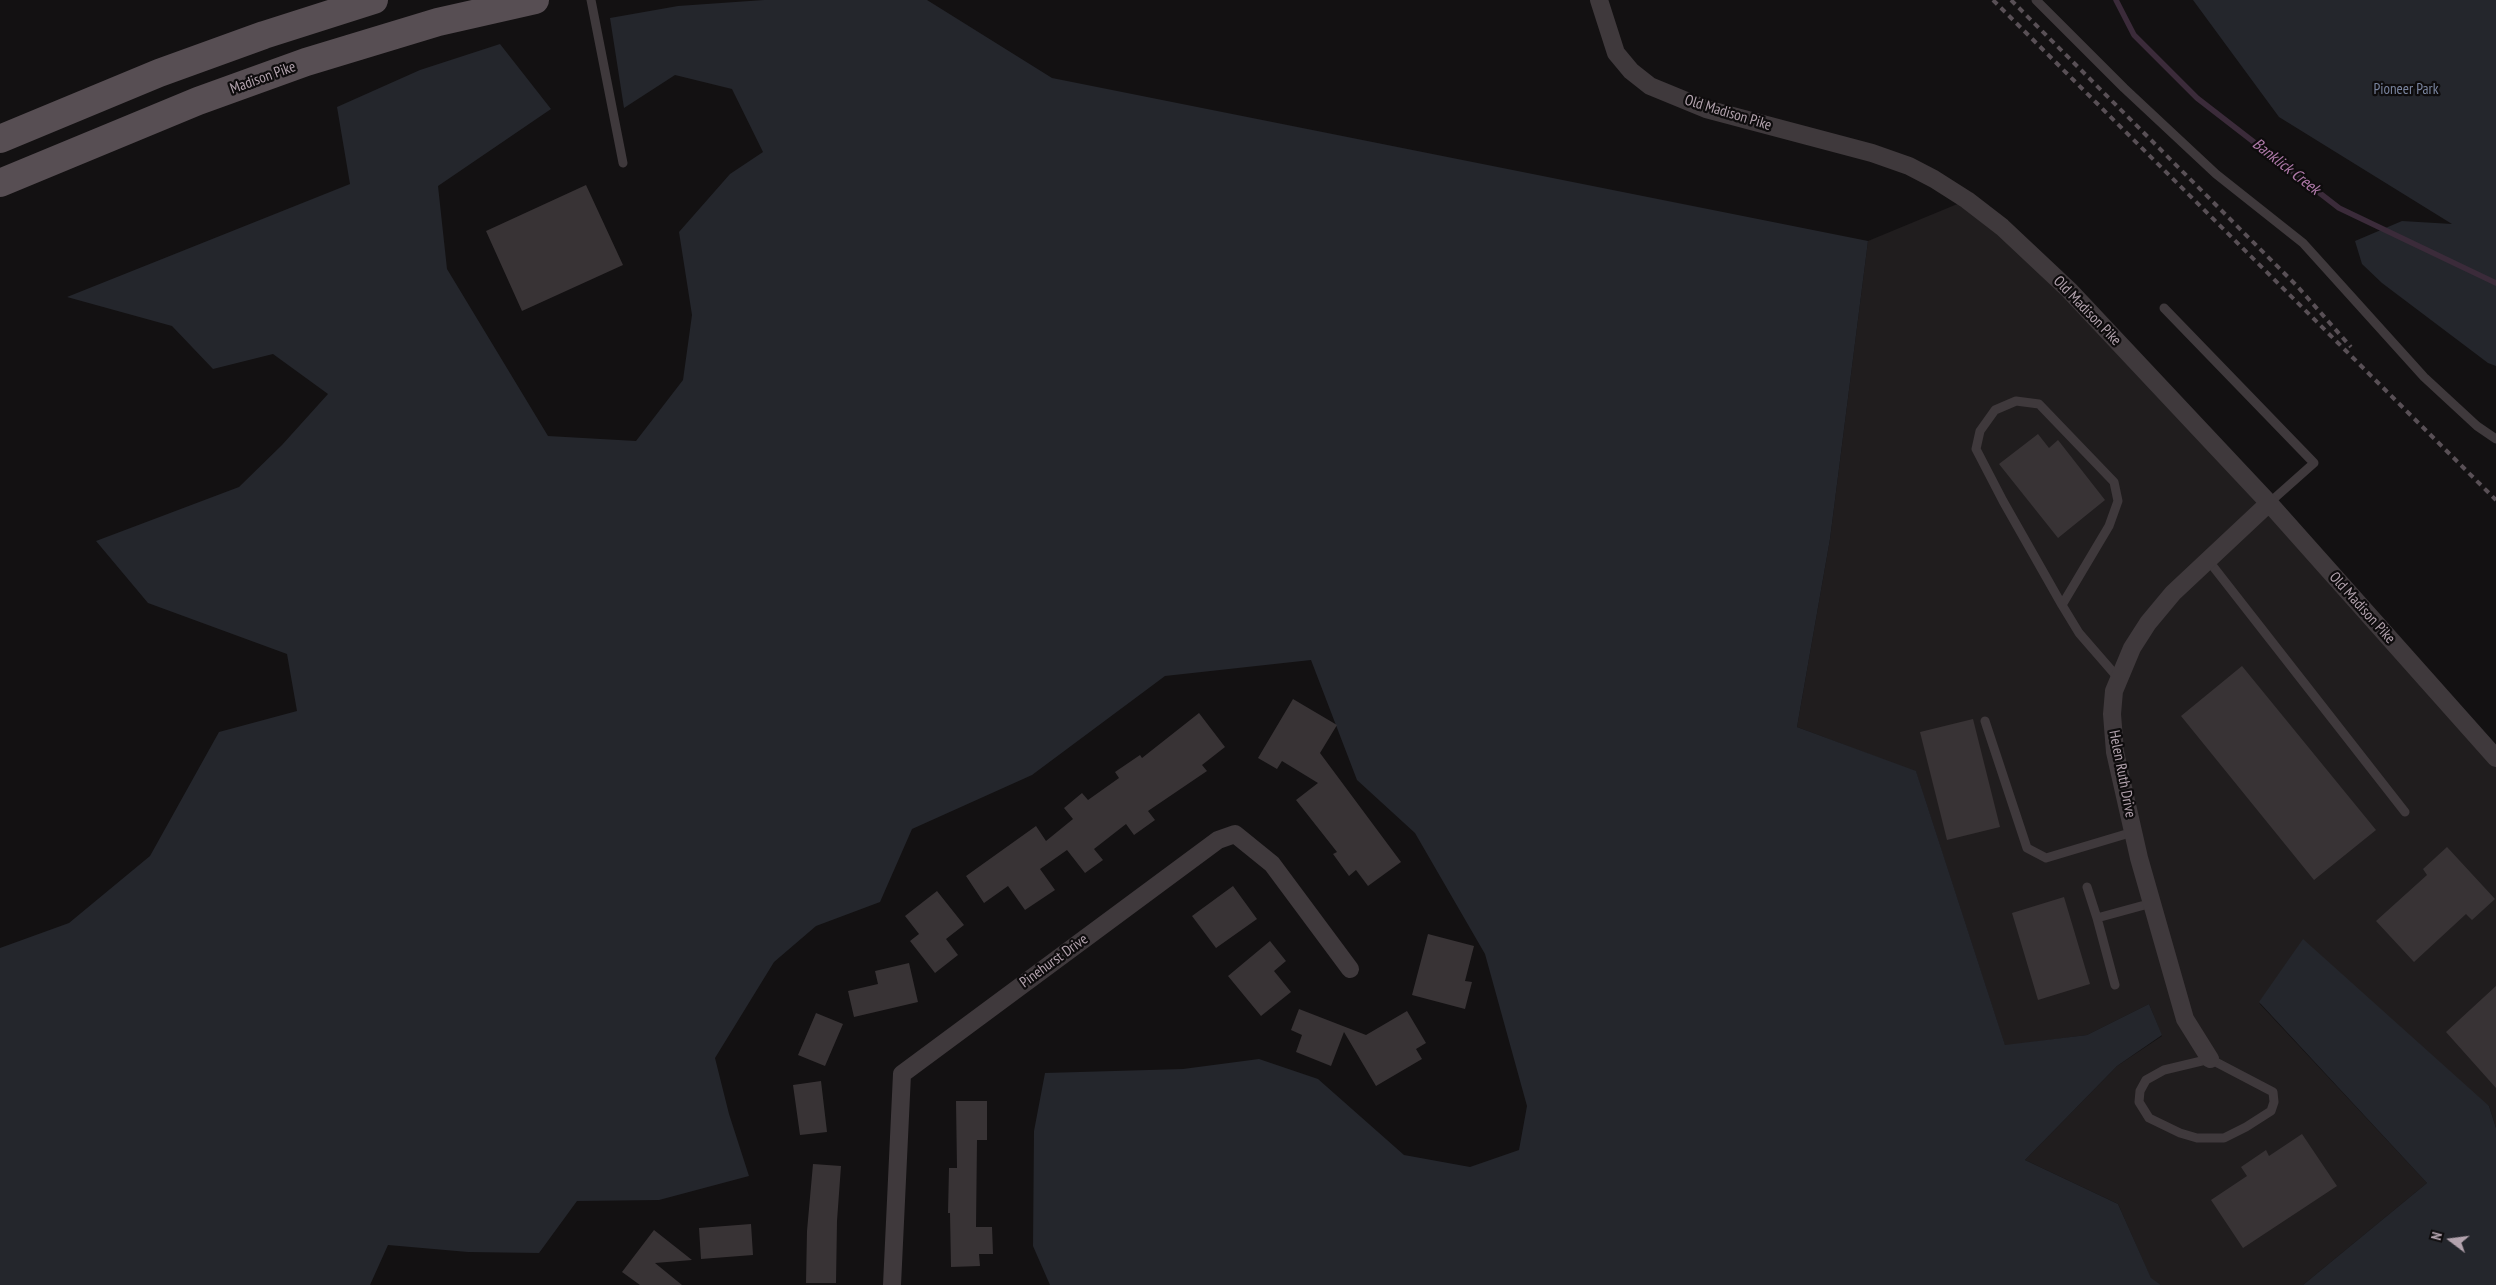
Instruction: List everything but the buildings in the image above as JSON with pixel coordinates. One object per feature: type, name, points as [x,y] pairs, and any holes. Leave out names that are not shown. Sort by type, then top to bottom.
[{"type":"main road","points":[[0,139],[159,73],[264,35],[374,0]]},
{"type":"main road","name":"Madison Pike","points":[[0,183],[198,101],[306,62],[438,22],[534,0]]},
{"type":"street","name":"Old Madison Pike","points":[[1599,0],[1616,53],[1631,71],[1650,86],[1706,109],[1872,153],[1908,166],[1934,178],[2002,227],[2069,290],[2268,503],[2496,758]]},
{"type":"street","name":"Helen Ruth Drive","points":[[2210,1059],[2185,1019],[2152,903],[2115,752],[2112,714],[2114,690],[2132,648],[2148,623],[2172,593],[2268,503]]},
{"type":"street","name":"Pinehurst Drive","points":[[892,1285],[902,1074],[1218,840],[1235,834],[1272,864],[1350,969]]},
{"type":"lane","points":[[591,0],[623,163]]},
{"type":"lane","points":[[2036,0],[2124,88],[2216,174],[2303,243],[2424,377],[2477,426],[2496,440]]},
{"type":"lane","points":[[2164,308],[2314,463],[2268,503]]},
{"type":"lane","points":[[2062,605],[2109,526],[2118,501],[2114,482],[2039,404],[2016,401],[1995,410],[1980,431],[1976,449],[2062,605],[2079,633],[2119,679]]},
{"type":"lane","points":[[2208,560],[2405,812]]},
{"type":"lane","points":[[1985,721],[2027,848],[2046,858],[2134,832]]},
{"type":"lane","points":[[2087,886],[2115,985]]},
{"type":"lane","points":[[2097,918],[2152,903]]},
{"type":"lane","points":[[2210,1059],[2273,1092],[2274,1102],[2271,1111],[2224,1138],[2197,1138],[2180,1133],[2150,1118],[2139,1102],[2140,1091],[2146,1080],[2164,1070],[2210,1059]]},
{"type":"shaded area","points":[[1967,200],[2002,227],[2496,758],[2496,1128],[2489,1106],[2259,1003],[2427,1183],[2303,1285],[2161,1285],[2151,1279],[2118,1204],[2025,1160],[2117,1066],[2162,1036],[2149,1004],[2087,1035],[2005,1046],[1916,772],[1797,727],[1830,539],[1868,241]]},
{"type":"green space","points":[[764,0],[927,0],[1052,78],[1868,241],[1830,539],[1797,727],[1916,771],[2005,1045],[2087,1035],[2149,1004],[2162,1035],[2117,1066],[2025,1160],[2118,1204],[2151,1278],[2161,1285],[1050,1285],[1033,1246],[1034,1131],[1045,1073],[1183,1069],[1259,1059],[1318,1079],[1404,1155],[1470,1167],[1519,1150],[1527,1106],[1485,954],[1415,833],[1357,780],[1311,660],[1165,676],[1032,775],[912,829],[880,902],[816,926],[774,962],[715,1058],[729,1114],[749,1176],[659,1200],[577,1201],[539,1253],[468,1252],[388,1245],[370,1285],[0,1285],[0,948],[69,923],[150,856],[219,732],[297,711],[287,654],[148,603],[96,541],[239,487],[282,445],[328,394],[273,354],[213,369],[172,326],[67,297],[350,184],[337,107],[420,70],[500,44],[551,109],[438,186],[447,269],[548,436],[636,441],[683,380],[692,315],[679,232],[730,174],[763,152],[732,89],[675,75],[624,108],[610,18],[678,6]]},
{"type":"green space","name":"Pioneer Park","points":[[2193,0],[2496,0],[2496,366],[2488,363],[2382,283],[2362,264],[2355,241],[2402,221],[2452,224],[2279,117]]},
{"type":"green space","points":[[2303,939],[2489,1106],[2496,1128],[2496,1285],[2303,1285],[2427,1183],[2259,1002]]},
{"type":"waterway","name":"Banklick Creek","points":[[2116,0],[2134,35],[2197,98],[2339,208],[2496,283]]},
{"type":"railway","points":[[1993,0],[2496,500]]},
{"type":"railway","points":[[2011,0],[2298,287],[2351,347]]}]
